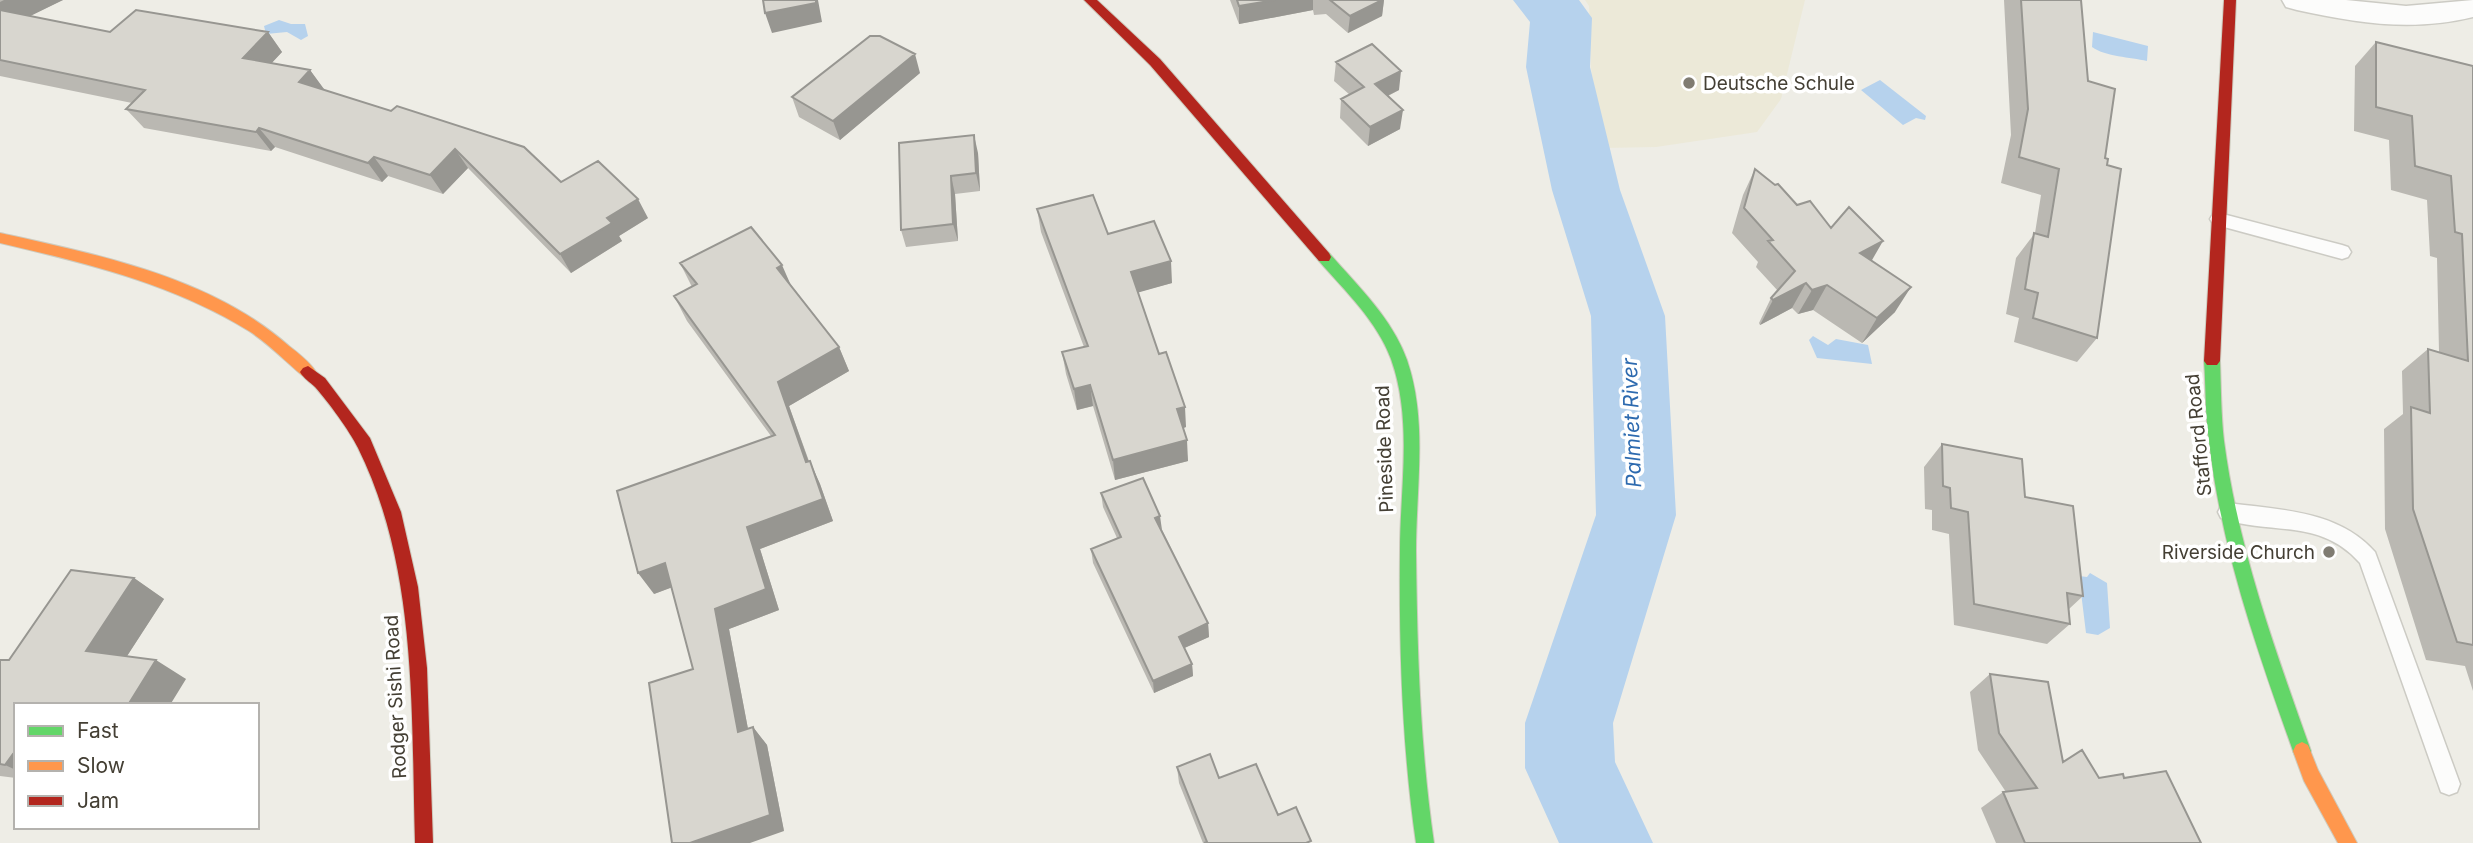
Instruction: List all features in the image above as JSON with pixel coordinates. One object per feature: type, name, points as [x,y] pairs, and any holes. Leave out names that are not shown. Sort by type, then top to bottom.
[{"type":"street","name":"Pineside Road","points":[[1090,0],[1156,62],[1359,297],[1388,338],[1401,369],[1408,443],[1408,695],[1418,808],[1424,843]]},
{"type":"street","name":"Stafford Road","points":[[2230,0],[2212,360],[2217,449],[2228,512],[2245,583],[2311,775],[2348,843]]},
{"type":"street","points":[[2297,0],[2384,17],[2441,15],[2473,7]]},
{"type":"street","name":"Rodger Sishi Road","points":[[0,238],[92,260],[167,282],[244,319],[285,347],[321,382],[355,424],[384,483],[401,538],[416,639],[424,843]]},
{"type":"lane","points":[[2220,219],[2342,252]]},
{"type":"lane","points":[[2228,512],[2316,525],[2348,537],[2361,548],[2368,558],[2449,784]]},
{"type":"shaded area","name":"Deutsche Schule","points":[[1585,0],[1805,0],[1781,99],[1757,132],[1656,147],[1603,148],[1591,68],[1589,6]]},
{"type":"water","points":[[279,20],[291,24],[305,24],[308,36],[301,40],[287,32],[266,34],[264,26]]},
{"type":"water","points":[[2093,32],[2148,46],[2147,61],[2111,55],[2092,47]]},
{"type":"water","points":[[1880,80],[1926,116],[1925,120],[1916,118],[1903,125],[1861,90]]},
{"type":"water","points":[[1813,336],[1828,345],[1836,339],[1868,345],[1872,364],[1817,358],[1809,340]]},
{"type":"water","points":[[2090,573],[2107,583],[2110,628],[2098,635],[2086,633],[2079,576],[2087,577]]},
{"type":"building","points":[[763,0],[816,0],[816,3],[765,13]]},
{"type":"building","points":[[1237,0],[1275,0],[1239,6]]},
{"type":"building","points":[[1330,0],[1382,0],[1350,16]]},
{"type":"building","points":[[2021,0],[2081,0],[2088,81],[2115,89],[2105,158],[2108,159],[2107,165],[2121,169],[2097,338],[2033,318],[2038,293],[2025,289],[2034,233],[2048,237],[2059,169],[2019,157],[2028,109]]},
{"type":"building","points":[[0,10],[110,32],[136,10],[268,32],[243,58],[310,70],[299,82],[391,111],[397,106],[524,147],[561,182],[598,161],[638,199],[607,218],[612,223],[560,254],[455,149],[430,175],[374,157],[368,163],[259,128],[256,132],[126,109],[145,90],[0,60]]},
{"type":"building","points":[[870,36],[880,36],[915,54],[833,121],[792,97]]},
{"type":"building","points":[[2376,42],[2473,66],[2473,645],[2457,642],[2413,509],[2411,407],[2430,413],[2428,349],[2468,361],[2462,234],[2455,232],[2451,176],[2415,166],[2412,116],[2376,107]]},
{"type":"building","points":[[1372,44],[1401,71],[1375,84],[1403,110],[1370,127],[1341,99],[1364,87],[1336,62]]},
{"type":"building","points":[[974,135],[976,173],[951,176],[953,224],[901,230],[899,143]]},
{"type":"building","points":[[1755,169],[1775,185],[1778,184],[1797,205],[1810,201],[1831,228],[1849,207],[1883,241],[1860,253],[1911,287],[1877,318],[1827,285],[1812,290],[1806,283],[1773,300],[1771,298],[1795,271],[1768,241],[1773,240],[1744,208]]},
{"type":"building","points":[[1093,195],[1108,234],[1154,221],[1171,261],[1131,272],[1159,354],[1166,352],[1185,407],[1177,409],[1187,440],[1113,460],[1090,385],[1074,389],[1062,352],[1088,346],[1037,209]]},
{"type":"building","points":[[751,227],[782,265],[777,268],[839,347],[778,382],[806,462],[810,461],[823,499],[747,527],[766,589],[715,609],[738,732],[753,727],[770,815],[690,843],[672,843],[649,683],[693,669],[665,563],[638,573],[617,491],[775,435],[674,296],[697,284],[680,263]]},
{"type":"building","points":[[1942,444],[2022,459],[2025,497],[2073,506],[2083,596],[2067,593],[2070,624],[1974,604],[1968,512],[1951,508],[1950,488],[1943,486]]},
{"type":"building","points":[[1143,478],[1160,516],[1155,518],[1208,623],[1179,637],[1192,664],[1153,681],[1091,549],[1121,537],[1101,493]]},
{"type":"building","points":[[71,570],[134,578],[86,651],[156,660],[129,703],[14,703],[14,754],[5,765],[0,764],[0,660],[9,660]]},
{"type":"building","points":[[1990,674],[2048,682],[2063,762],[2082,750],[2099,778],[2123,774],[2124,778],[2166,771],[2201,843],[2025,843],[2003,792],[2037,788],[1999,733]]},
{"type":"building","points":[[1210,754],[1219,778],[1256,764],[1278,815],[1296,807],[1311,841],[1204,843],[1207,842],[1177,767]]},
{"type":"waterway","name":"Palmiet River","points":[[1544,0],[1561,18],[1558,67],[1586,190],[1628,316],[1636,515],[1569,723],[1570,768],[1607,843]]},
{"type":"traffic: fast","points":[[1324,257],[1385,332],[1399,360],[1409,403],[1411,449],[1408,616],[1416,767],[1425,843]]},
{"type":"traffic: fast","points":[[2212,361],[2216,441],[2224,491],[2264,641],[2302,751]]},
{"type":"traffic: slow","points":[[0,238],[131,271],[192,295],[254,327],[308,372]]},
{"type":"traffic: slow","points":[[2302,751],[2311,775],[2348,843]]},
{"type":"traffic: jam","points":[[1090,0],[1155,62],[1324,257]]},
{"type":"traffic: jam","points":[[2212,361],[2230,0]]},
{"type":"traffic: jam","points":[[308,372],[320,382],[364,443],[393,512],[409,587],[418,668],[424,843]]},
{"type":"place","name":"Deutsche Schule","points":[[1689,83]]},
{"type":"place","name":"Riverside Church","points":[[2329,552]]}]
